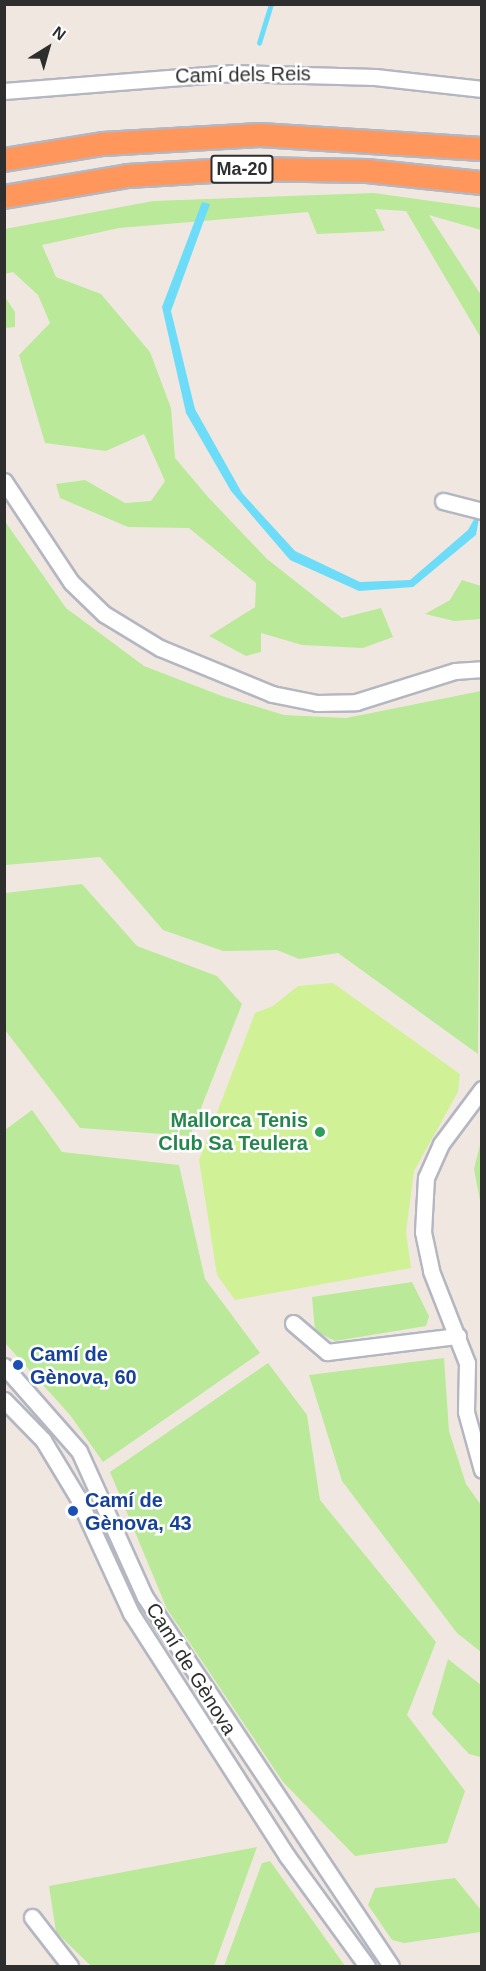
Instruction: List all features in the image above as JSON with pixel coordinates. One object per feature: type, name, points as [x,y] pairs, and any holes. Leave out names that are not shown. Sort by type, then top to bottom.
[{"type":"highway","points":[[4,145],[214,123],[300,135]]},
{"type":"highway","name":"Ma-20","points":[[4,160],[142,141],[300,135],[482,149]]},
{"type":"highway","points":[[4,213],[128,191],[285,182],[366,171]]},
{"type":"highway","name":"Ma-20","points":[[4,198],[177,172],[366,171],[482,183]]},
{"type":"street","name":"Camí dels Reis","points":[[4,91],[232,73],[375,77],[482,89]]},
{"type":"street","points":[[4,481],[71,582],[104,614],[160,648],[263,690],[296,700],[349,703],[455,671],[482,669]]},
{"type":"street","points":[[443,501],[482,511]]},
{"type":"street","points":[[482,1089],[441,1144],[426,1177],[423,1232],[431,1270],[467,1363],[466,1413],[482,1470]]},
{"type":"street","points":[[292,1323],[327,1352],[458,1336]]},
{"type":"street","name":"Camí de Gènova","points":[[4,1366],[79,1451],[145,1597],[391,1966]]},
{"type":"street","name":"Camí de Gènova","points":[[4,1400],[43,1440],[78,1498],[131,1613],[287,1856],[367,1966]]},
{"type":"street","points":[[32,1917],[70,1966]]},
{"type":"green space","points":[[374,193],[481,208],[481,230],[429,215],[481,295],[481,338],[406,211],[375,209],[385,231],[317,234],[308,212],[119,228],[42,245],[56,277],[101,294],[150,352],[171,408],[175,458],[208,497],[267,559],[342,618],[381,608],[393,637],[363,648],[302,645],[261,633],[261,652],[246,656],[209,636],[255,607],[256,583],[189,528],[128,527],[60,498],[56,484],[85,480],[125,503],[151,501],[165,481],[144,434],[106,451],[45,443],[19,355],[50,323],[38,295],[13,272],[5,274],[5,229],[153,201]]},
{"type":"green space","points":[[5,297],[15,312],[15,327],[5,328]]},
{"type":"green space","points":[[4,520],[66,608],[144,666],[222,696],[284,715],[346,718],[481,691],[478,1054],[338,953],[299,959],[277,950],[223,951],[163,930],[100,857],[5,865]]},
{"type":"green space","points":[[462,580],[481,586],[481,619],[454,621],[425,614],[450,600]]},
{"type":"green space","points":[[82,884],[137,946],[217,976],[242,1004],[190,1136],[80,1128],[5,1030],[5,893]]},
{"type":"green space","name":"Mallorca Tenis Club Sa Teulera","points":[[333,983],[460,1074],[458,1092],[414,1171],[406,1232],[411,1268],[235,1300],[217,1275],[199,1160],[255,1013],[273,1006],[298,986]]},
{"type":"green space","points":[[32,1110],[62,1152],[179,1165],[205,1279],[260,1353],[103,1462],[70,1415],[5,1343],[5,1130]]},
{"type":"green space","points":[[481,1141],[481,1206],[474,1169]]},
{"type":"green space","points":[[412,1282],[429,1316],[426,1326],[335,1341],[315,1331],[312,1297]]},
{"type":"green space","points":[[444,1358],[449,1431],[466,1484],[481,1505],[481,1652],[457,1633],[342,1481],[309,1375]]},
{"type":"green space","points":[[268,1363],[307,1415],[320,1500],[436,1642],[407,1715],[465,1791],[447,1843],[355,1856],[283,1782],[167,1609],[110,1472]]},
{"type":"green space","points":[[448,1659],[481,1685],[480,1757],[469,1754],[432,1714]]},
{"type":"green space","points":[[257,1847],[214,1966],[91,1966],[56,1932],[49,1886]]},
{"type":"green space","points":[[270,1861],[345,1966],[224,1966],[262,1863]]},
{"type":"green space","points":[[455,1878],[481,1910],[481,1932],[404,1943],[392,1940],[368,1905],[375,1888]]},
{"type":"water","points":[[202,202],[210,204],[171,311],[195,409],[242,493],[295,551],[360,582],[410,580],[468,530],[481,507],[476,535],[413,587],[359,591],[290,560],[231,491],[186,413],[162,307]]},
{"type":"waterway","points":[[259,43],[271,4]]},
{"type":"place","name":"Mallorca Tenis Club Sa Teulera","points":[[320,1132]]},
{"type":"place","name":"Camí de Gènova, 60","points":[[18,1365]]},
{"type":"place","name":"Camí de Gènova, 43","points":[[73,1511]]}]
